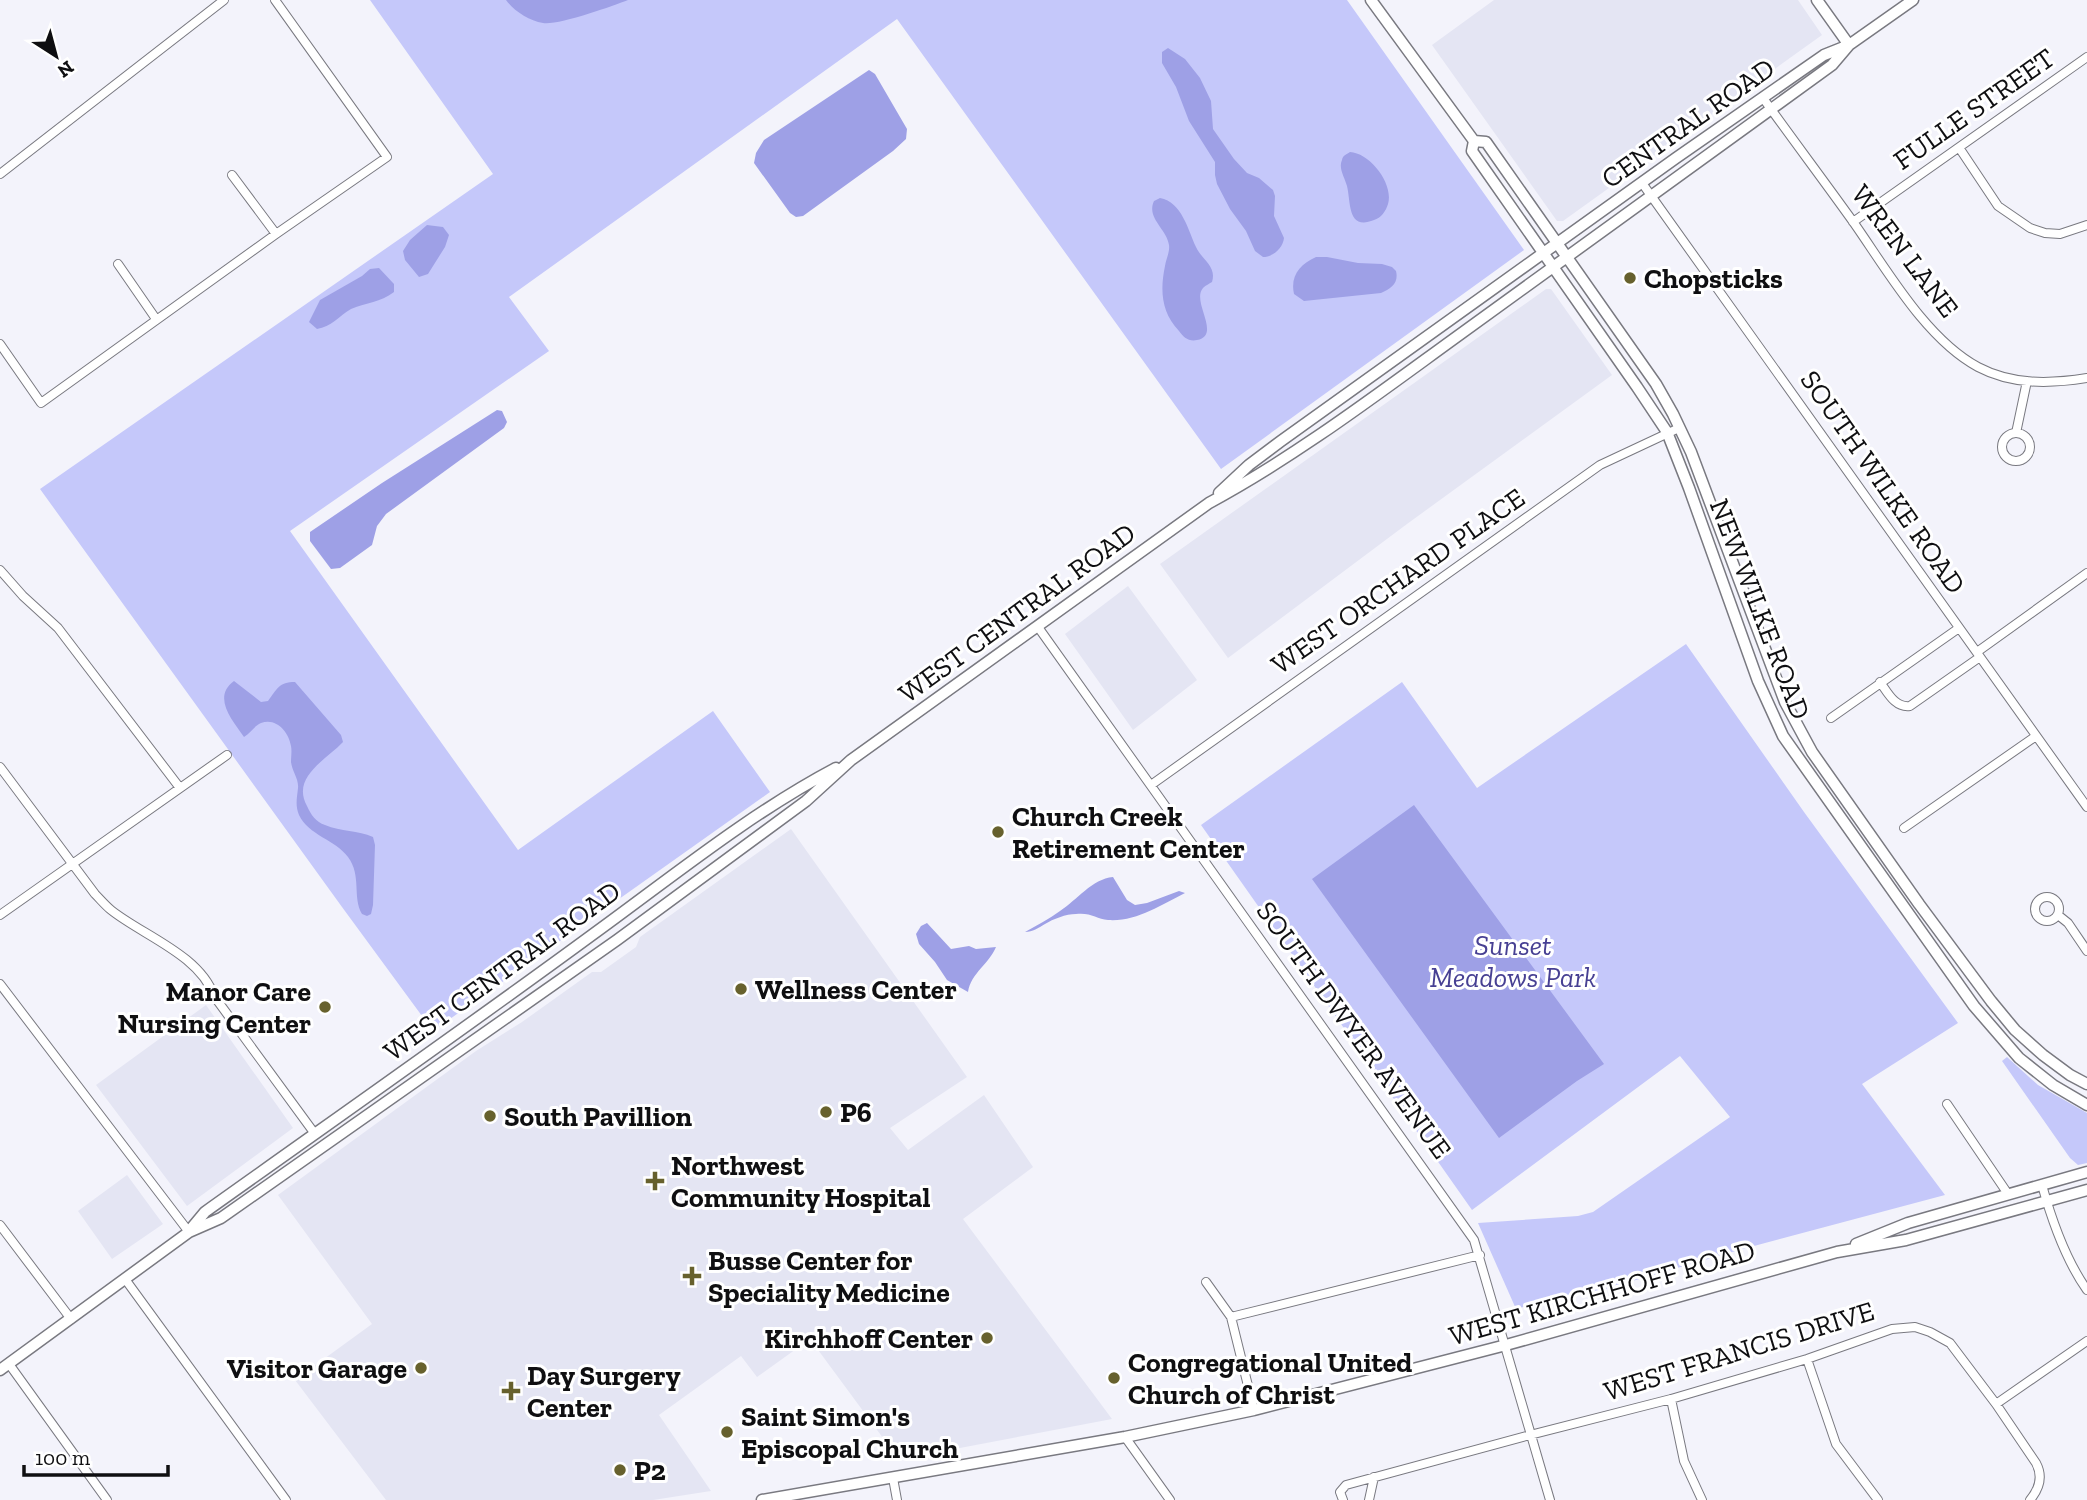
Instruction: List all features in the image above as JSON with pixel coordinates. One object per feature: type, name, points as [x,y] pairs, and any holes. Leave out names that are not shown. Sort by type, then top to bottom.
[{"type":"main road","points":[[1371,0],[1474,141]]},
{"type":"main road","points":[[1816,0],[1849,45]]},
{"type":"main road","name":"CENTRAL ROAD","points":[[1556,244],[1824,55],[1849,45],[1913,0]]},
{"type":"main road","name":"CENTRAL ROAD","points":[[1567,258],[1832,65],[1849,45]]},
{"type":"main road","name":"NEW WILKE ROAD","points":[[2087,1084],[2043,1055],[2015,1030],[1911,893],[1812,752],[1786,702],[1703,482],[1656,384],[1486,142],[1474,141],[1472,151],[1667,432],[1758,681],[1783,736],[1974,1006],[2019,1058],[2053,1085],[2087,1105]]},
{"type":"main road","name":"WEST CENTRAL ROAD","points":[[1209,503],[1249,465],[1556,244]]},
{"type":"main road","name":"WEST CENTRAL ROAD","points":[[4,1367],[189,1232],[221,1218],[514,1014],[806,802],[851,760],[1209,503],[1253,479],[1358,408],[1567,258]]},
{"type":"main road","name":"WEST CENTRAL ROAD","points":[[189,1232],[205,1212],[740,826],[796,789],[851,760]]},
{"type":"main road","name":"WEST KIRCHHOFF ROAD","points":[[1837,1252],[1908,1223],[2087,1172]]},
{"type":"main road","name":"WEST KIRCHHOFF ROAD","points":[[762,1500],[1125,1437],[1254,1410],[1506,1345],[1837,1252],[1906,1240],[2087,1190]]},
{"type":"street","points":[[0,174],[224,0]]},
{"type":"street","points":[[0,344],[41,402],[387,157],[275,0]]},
{"type":"street","name":"FULLE STREET","points":[[1853,222],[2087,57]]},
{"type":"street","name":"WREN LANE","points":[[1763,98],[1906,299],[1950,346],[1979,368],[2004,376],[2049,383],[2087,378]]},
{"type":"street","points":[[1960,149],[1998,206],[2030,228],[2060,234],[2087,225]]},
{"type":"street","points":[[232,175],[276,234]]},
{"type":"street","name":"SOUTH WILKE ROAD","points":[[1642,183],[2087,807]]},
{"type":"street","points":[[118,264],[156,319]]},
{"type":"street","points":[[2016,433],[2027,381]]},
{"type":"street","name":"WEST ORCHARD PLACE","points":[[1151,785],[1600,465],[1679,428]]},
{"type":"street","points":[[0,570],[23,596],[58,628],[180,788]]},
{"type":"street","points":[[1880,682],[1894,702],[1905,707],[1910,706],[2087,573]]},
{"type":"street","name":"SOUTH DWYER AVENUE","points":[[1038,627],[1468,1229],[1480,1255],[1550,1500]]},
{"type":"street","points":[[1830,718],[1959,628]]},
{"type":"street","points":[[1904,828],[2036,736]]},
{"type":"street","points":[[0,915],[227,755]]},
{"type":"street","points":[[0,767],[95,894],[110,909],[168,947],[198,971],[315,1134]]},
{"type":"street","points":[[2058,915],[2087,951]]},
{"type":"street","points":[[0,984],[189,1232]]},
{"type":"street","points":[[1947,1104],[2008,1194]]},
{"type":"street","points":[[2042,1185],[2071,1265],[2085,1285]]},
{"type":"street","points":[[0,1225],[71,1319]]},
{"type":"street","points":[[1231,1317],[1480,1255]]},
{"type":"street","points":[[125,1279],[286,1500]]},
{"type":"street","points":[[1206,1282],[1231,1317],[1254,1410]]},
{"type":"street","name":"WEST FRANCIS DRIVE","points":[[1343,1500],[1340,1492],[1346,1485],[1671,1399],[1807,1359],[1892,1329],[1915,1327],[1950,1342],[2036,1463],[2041,1472],[2040,1484],[2031,1500]]},
{"type":"street","points":[[1996,1404],[2087,1341]]},
{"type":"street","points":[[1807,1359],[1836,1444],[1878,1500]]},
{"type":"street","points":[[4,1367],[107,1500]]},
{"type":"street","points":[[1671,1399],[1684,1461],[1702,1500]]},
{"type":"street","points":[[1125,1437],[1171,1500]]},
{"type":"street","points":[[893,1478],[897,1500]]},
{"type":"street","points":[[1369,1500],[1374,1478]]},
{"type":"shaded area","points":[[506,0],[628,0],[560,22],[543,23],[527,18]]},
{"type":"shaded area","points":[[1494,0],[1798,0],[1822,35],[1563,221],[1557,221],[1432,45]]},
{"type":"shaded area","points":[[1168,48],[1185,59],[1200,78],[1211,101],[1213,129],[1234,159],[1247,173],[1259,178],[1273,190],[1274,216],[1284,238],[1274,254],[1263,257],[1255,251],[1217,184],[1215,162],[1189,121],[1176,87],[1162,63],[1162,52]]},
{"type":"shaded area","points":[[869,70],[875,74],[907,129],[906,139],[803,216],[796,217],[790,213],[754,163],[756,153],[764,140]]},
{"type":"shaded area","points":[[1350,152],[1365,158],[1384,179],[1389,196],[1387,207],[1381,216],[1374,220],[1359,222],[1352,213],[1341,166],[1343,157]]},
{"type":"shaded area","points":[[1160,198],[1174,205],[1179,211],[1196,247],[1212,272],[1212,282],[1203,288],[1200,294],[1207,332],[1197,340],[1189,340],[1182,335],[1165,308],[1163,284],[1169,245],[1152,207],[1154,201]]},
{"type":"shaded area","points":[[427,225],[443,227],[449,235],[445,247],[428,274],[419,277],[405,260],[403,251],[410,240]]},
{"type":"shaded area","points":[[1316,257],[1382,264],[1396,271],[1396,279],[1391,287],[1381,293],[1304,301],[1294,294],[1295,276],[1305,263]]},
{"type":"shaded area","points":[[379,268],[394,284],[394,292],[389,296],[351,309],[322,328],[317,329],[309,322],[320,300],[370,269]]},
{"type":"shaded area","points":[[1546,289],[1551,289],[1612,375],[1228,658],[1160,564]]},
{"type":"shaded area","points":[[497,410],[502,411],[507,422],[504,428],[386,514],[377,526],[372,545],[340,568],[331,569],[310,541],[310,532]]},
{"type":"shaded area","points":[[1128,586],[1197,680],[1133,730],[1065,634]]},
{"type":"shaded area","points":[[234,681],[261,702],[268,701],[282,685],[295,682],[341,735],[343,742],[307,778],[303,786],[303,796],[310,812],[319,822],[373,837],[375,845],[371,914],[362,914],[359,907],[355,872],[348,857],[337,846],[309,828],[299,815],[297,781],[291,762],[290,741],[285,731],[277,724],[267,722],[259,724],[244,737],[230,716],[224,701],[228,687]]},
{"type":"shaded area","points":[[1414,805],[1604,1064],[1499,1138],[1312,879]]},
{"type":"shaded area","name":"Northwest Community Hospital","points":[[791,829],[967,1077],[890,1128],[908,1150],[984,1095],[1033,1167],[963,1219],[1112,1419],[944,1451],[897,1457],[810,1339],[757,1377],[741,1356],[659,1415],[711,1491],[653,1500],[386,1500],[295,1380],[372,1324],[278,1195],[476,1051],[592,972],[601,972],[636,947],[640,937]]},
{"type":"shaded area","points":[[1113,877],[1127,900],[1135,905],[1179,891],[1185,893],[1148,912],[1128,918],[1108,920],[1085,914],[1072,914],[1025,932],[1056,914],[1091,886]]},
{"type":"shaded area","points":[[927,923],[951,949],[969,946],[976,949],[996,947],[973,979],[968,992],[947,980],[919,944],[916,934],[921,926]]},
{"type":"shaded area","points":[[206,1005],[293,1128],[187,1206],[96,1085]]},
{"type":"shaded area","points":[[127,1175],[163,1224],[112,1259],[78,1211]]},
{"type":"green space","points":[[370,0],[1347,0],[1524,250],[1221,469],[897,19],[509,297],[549,351],[290,531],[518,850],[713,711],[770,792],[433,1031],[40,489],[493,174]]},
{"type":"green space","name":"Sunset Meadows Park","points":[[1686,644],[1958,1023],[1862,1084],[1945,1195],[1581,1296],[1579,1292],[1516,1309],[1478,1223],[1578,1216],[1593,1212],[1730,1117],[1680,1056],[1472,1210],[1201,825],[1402,682],[1477,788]]},
{"type":"green space","points":[[2007,1057],[2038,1085],[2087,1113],[2087,1163],[2078,1165],[2070,1158],[2002,1061]]},
{"type":"place","name":"Chopsticks","points":[[1630,278]]},
{"type":"place","name":"Church Creek Retirement Center","points":[[998,832]]},
{"type":"place","name":"Wellness Center","points":[[741,989]]},
{"type":"place","name":"Manor Care Nursing Center","points":[[325,1007]]},
{"type":"place","name":"P6","points":[[826,1112]]},
{"type":"place","name":"South Pavillion","points":[[490,1116]]},
{"type":"place","name":"Northwest Community Hospital","points":[[655,1181]]},
{"type":"place","name":"Busse Center for Speciality Medicine","points":[[692,1276]]},
{"type":"place","name":"Kirchhoff Center","points":[[987,1338]]},
{"type":"place","name":"Visitor Garage","points":[[421,1368]]},
{"type":"place","name":"Congregational United Church of Christ","points":[[1114,1378]]},
{"type":"place","name":"Day Surgery Center","points":[[511,1391]]},
{"type":"place","name":"Saint Simon's Episcopal Church","points":[[727,1432]]},
{"type":"place","name":"P2","points":[[620,1470]]}]
